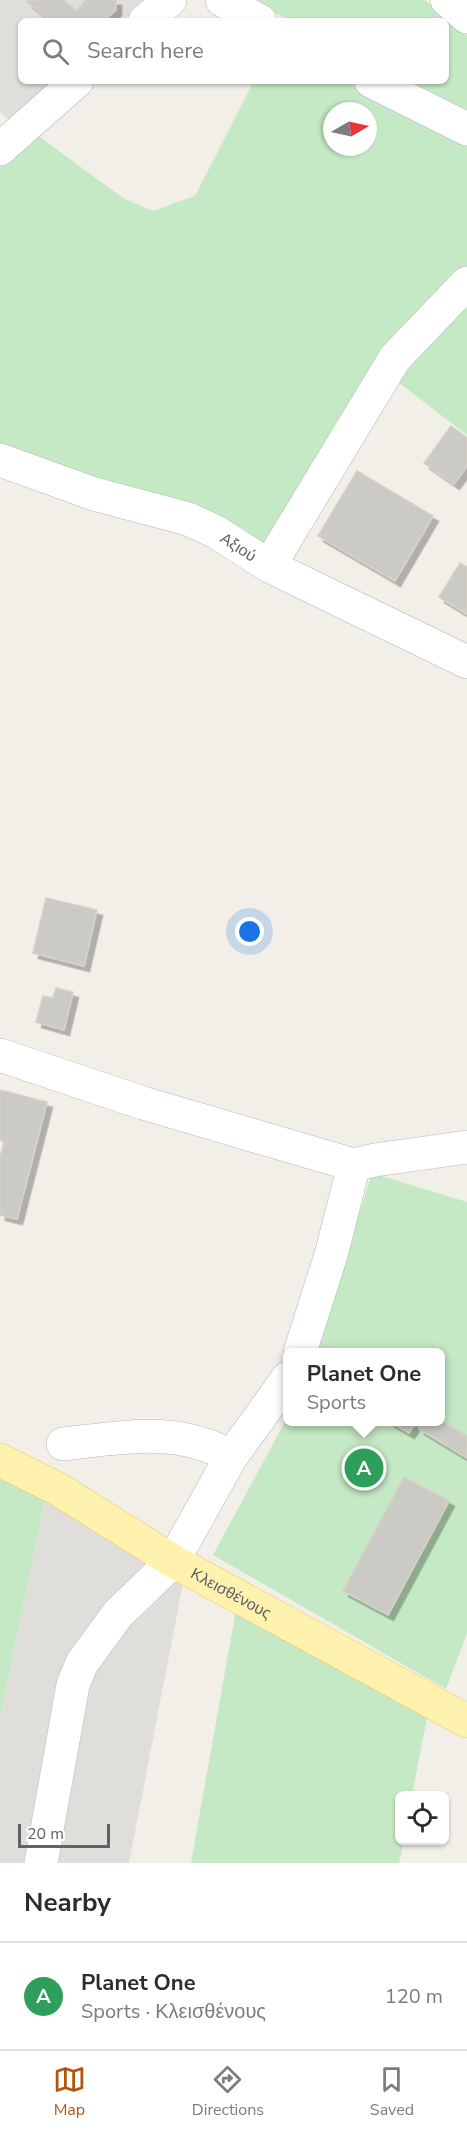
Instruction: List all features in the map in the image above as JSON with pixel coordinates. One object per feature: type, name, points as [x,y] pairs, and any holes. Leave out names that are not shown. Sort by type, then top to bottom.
[{"type":"main road","name":"Κλεισθένους","points":[[0,1460],[58,1489],[173,1561],[467,1721]]},
{"type":"street","points":[[222,0],[255,18]]},
{"type":"street","points":[[0,149],[74,84]]},
{"type":"street","points":[[377,84],[467,129]]},
{"type":"street","points":[[269,566],[395,358],[467,283]]},
{"type":"street","name":"Αξιού","points":[[0,460],[94,494],[188,519],[216,532],[269,566],[467,662]]},
{"type":"street","points":[[0,1055],[143,1103],[354,1165],[467,1147]]},
{"type":"street","points":[[302,1348],[331,1255],[354,1165]]},
{"type":"street","points":[[41,1863],[73,1684],[82,1663],[118,1614],[173,1561],[231,1457],[283,1384]]},
{"type":"street","points":[[63,1444],[147,1435],[182,1439],[214,1447],[231,1457]]},
{"type":"shaded area","points":[[0,0],[146,0],[126,18],[18,18],[18,84],[53,84],[10,121],[0,112]]},
{"type":"shaded area","points":[[45,1498],[184,1578],[129,1863],[0,1863],[0,1717]]},
{"type":"green space","points":[[249,0],[425,0],[447,18],[285,18]]},
{"type":"green space","points":[[449,20],[467,35],[467,111],[415,84],[449,84]]},
{"type":"green space","points":[[252,84],[360,84],[467,140],[467,435],[389,375],[274,554],[0,447],[0,164],[37,135],[123,198],[153,211],[195,196]]},
{"type":"green space","points":[[372,1173],[467,1202],[467,1633],[446,1689],[213,1555],[283,1425],[445,1426],[445,1348],[317,1348]]},
{"type":"green space","points":[[0,1478],[45,1498],[0,1717]]},
{"type":"green space","points":[[236,1610],[427,1718],[413,1791],[395,1791],[395,1845],[403,1845],[399,1863],[191,1863]]},
{"type":"building","points":[[28,0],[64,0],[75,12],[86,0],[116,0],[116,10],[107,18],[46,18],[27,2]]},
{"type":"building","points":[[451,426],[467,438],[467,466],[454,484],[424,463]]},
{"type":"building","points":[[357,471],[433,516],[395,581],[318,536]]},
{"type":"building","points":[[460,563],[467,567],[467,614],[439,597]]},
{"type":"building","points":[[46,898],[97,910],[84,966],[33,953]]},
{"type":"building","points":[[56,988],[73,992],[64,1030],[36,1022],[43,996],[53,998]]},
{"type":"building","points":[[0,1090],[47,1102],[17,1219],[0,1215],[0,1157],[4,1142],[0,1140]]},
{"type":"building","points":[[445,1423],[467,1436],[467,1458],[419,1429],[421,1426],[445,1426]]},
{"type":"building","points":[[397,1426],[413,1426],[409,1433]]},
{"type":"building","points":[[404,1477],[449,1501],[388,1615],[343,1591]]},
{"type":"place","name":"Planet One","points":[[364,1468]]}]
